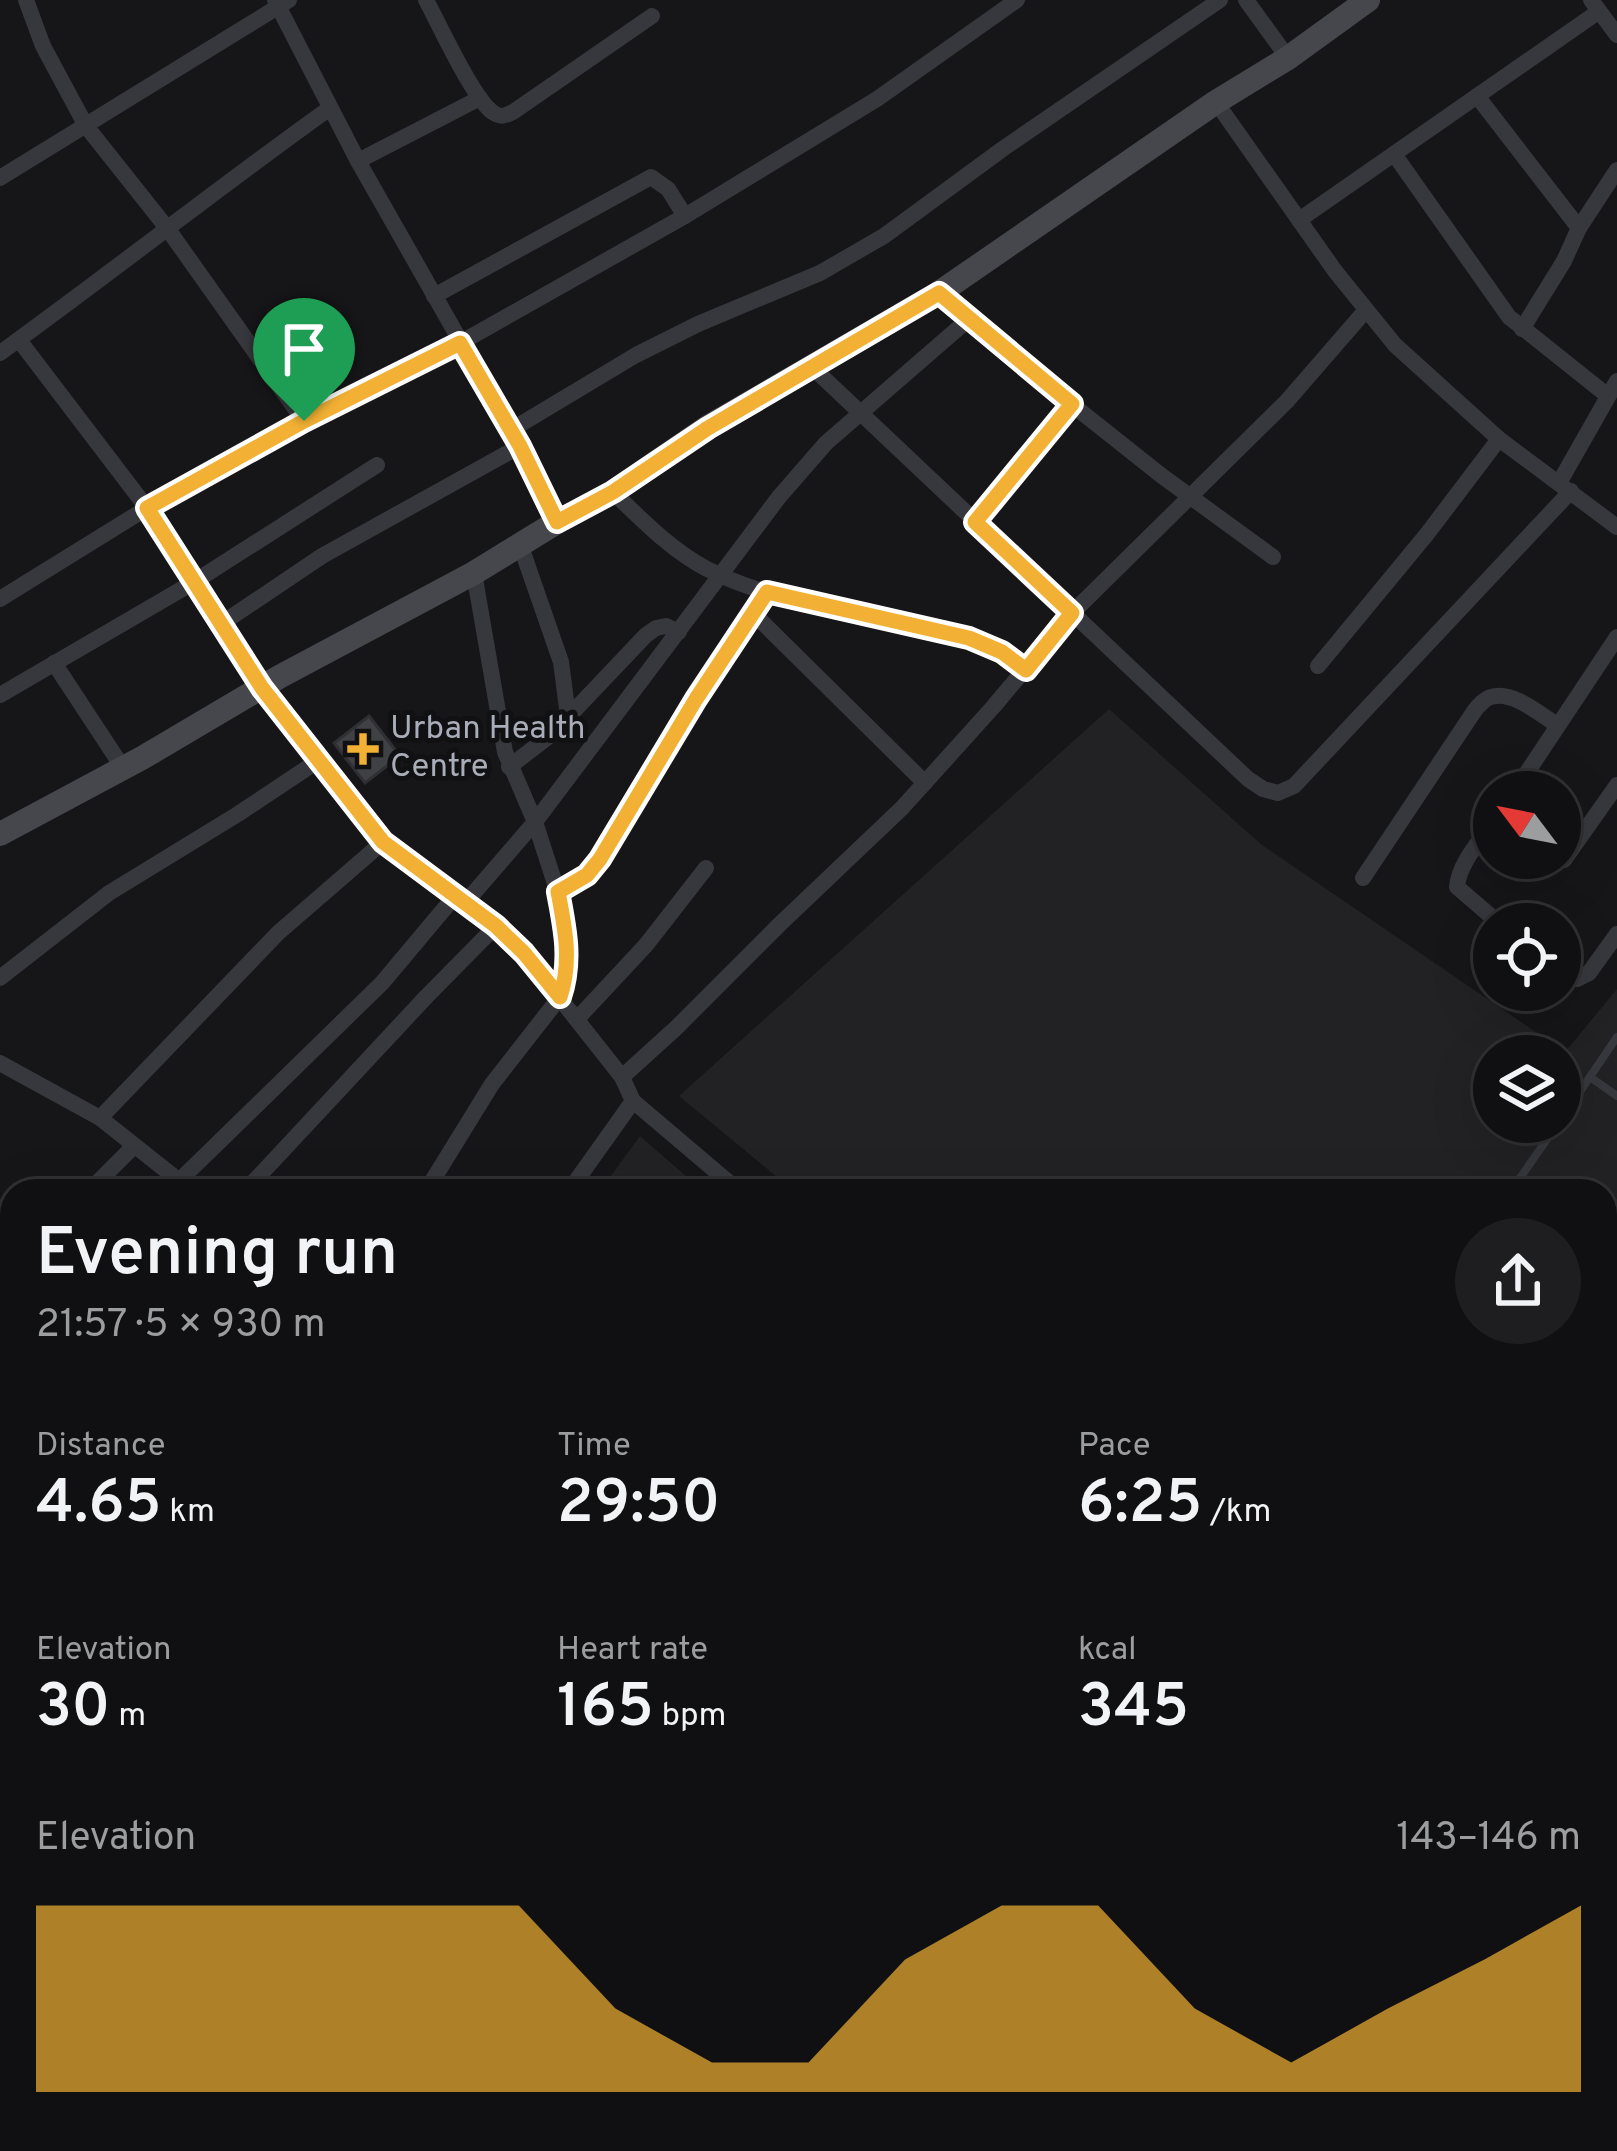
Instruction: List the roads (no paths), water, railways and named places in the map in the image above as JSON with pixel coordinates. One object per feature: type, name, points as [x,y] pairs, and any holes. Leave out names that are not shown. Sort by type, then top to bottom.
[{"type":"street","points":[[26,0],[43,46],[86,126],[167,228],[304,421]]},
{"type":"street","points":[[426,0],[481,98],[502,116],[652,16]]},
{"type":"street","points":[[0,599],[147,508],[304,421],[460,343],[685,216],[878,99],[1017,0]]},
{"type":"street","points":[[221,624],[515,438],[636,355],[820,273],[884,236],[1220,0]]},
{"type":"street","points":[[1246,0],[1288,58]]},
{"type":"street","points":[[0,834],[613,492],[708,428],[939,293],[1368,0]]},
{"type":"street","points":[[0,178],[281,2],[358,161],[515,438],[557,522]]},
{"type":"street","points":[[1299,220],[1477,96],[1594,6],[1617,35]]},
{"type":"street","points":[[1477,96],[1579,228]]},
{"type":"street","points":[[358,161],[481,98]]},
{"type":"street","points":[[1216,102],[1395,345],[1499,440],[1617,527]]},
{"type":"street","points":[[0,353],[330,108]]},
{"type":"street","points":[[812,367],[1248,779],[1277,793],[1294,786],[1565,487],[1613,388],[1509,316],[1394,154]]},
{"type":"street","points":[[1522,328],[1617,170]]},
{"type":"street","points":[[434,296],[651,177],[668,188],[685,216]]},
{"type":"street","points":[[939,293],[1072,404],[1273,557]]},
{"type":"street","points":[[622,1077],[925,783],[1072,613],[1287,400],[1366,310]]},
{"type":"street","points":[[193,1179],[535,822],[826,443],[970,318]]},
{"type":"street","points":[[19,340],[147,508],[262,688],[383,842],[496,926],[524,953],[622,1077],[632,1101],[725,1179]]},
{"type":"street","points":[[975,522],[1072,404]]},
{"type":"street","points":[[1318,666],[1499,440]]},
{"type":"street","points":[[0,695],[194,582],[376,465]]},
{"type":"street","points":[[613,492],[667,543],[723,576],[767,592],[969,638],[1002,652],[1026,670]]},
{"type":"street","points":[[520,544],[561,662],[568,716]]},
{"type":"street","points":[[433,1179],[492,1084],[560,997],[568,965],[558,892],[535,822],[509,767],[474,572]]},
{"type":"street","points":[[558,892],[587,875],[600,859],[767,592]]},
{"type":"street","points":[[753,613],[925,783]]},
{"type":"street","points":[[509,767],[552,734],[646,635],[666,626],[679,632]]},
{"type":"street","points":[[1527,771],[1617,637]]},
{"type":"street","points":[[54,663],[123,768]]},
{"type":"street","points":[[1363,878],[1483,703],[1492,696],[1507,697],[1557,725]]},
{"type":"street","points":[[0,978],[110,893],[319,760]]},
{"type":"street","points":[[1581,836],[1617,784]]},
{"type":"street","points":[[100,1118],[278,933],[383,842]]},
{"type":"street","points":[[1473,851],[1457,878],[1457,887],[1476,903]]},
{"type":"street","points":[[577,1019],[646,945],[706,868]]},
{"type":"street","points":[[256,1179],[496,926]]},
{"type":"street","points":[[1581,977],[1617,934]]},
{"type":"street","points":[[0,1063],[100,1118],[177,1179]]},
{"type":"street","points":[[577,1179],[632,1101]]},
{"type":"street","points":[[101,1179],[134,1146]]},
{"type":"lane","points":[[1581,1090],[1617,1037]]},
{"type":"lane","points":[[1590,1077],[1617,1096]]},
{"type":"lane","points":[[1519,1179],[1545,1143]]},
{"type":"place","name":"Urban Health Centre","points":[[363,749]]}]
